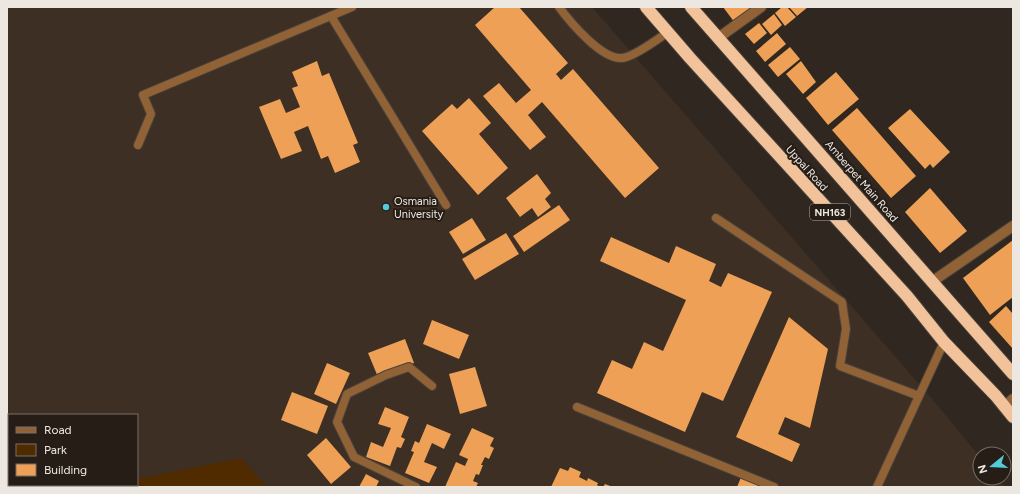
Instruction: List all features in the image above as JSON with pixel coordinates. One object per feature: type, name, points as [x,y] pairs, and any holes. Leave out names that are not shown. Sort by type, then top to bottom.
[{"type":"highway","name":"Uppal Road","points":[[646,7],[907,296],[944,342],[996,396],[1013,417]]},
{"type":"highway","name":"Amberpet Main Road","points":[[691,7],[933,281],[1013,374]]},
{"type":"street","points":[[718,38],[761,7]]},
{"type":"street","points":[[933,281],[1013,226]]},
{"type":"street","points":[[1004,407],[1013,399]]},
{"type":"lane","points":[[138,145],[151,114],[143,95],[352,7]]},
{"type":"lane","points":[[559,7],[569,21],[586,38],[608,55],[622,58],[639,51],[668,32]]},
{"type":"lane","points":[[331,16],[446,205]]},
{"type":"lane","points":[[716,218],[842,302],[846,329],[840,366],[919,396]]},
{"type":"lane","points":[[877,487],[944,342]]},
{"type":"lane","points":[[416,487],[354,457],[337,422],[347,394],[386,375],[409,367],[432,386]]},
{"type":"lane","points":[[577,408],[774,487]]},
{"type":"shaded area","name":"Osmania University","points":[[7,7],[592,7],[939,407],[972,447],[972,486],[1005,487],[7,487]]},
{"type":"green space","points":[[241,458],[267,487],[107,487],[138,486],[138,479]]},
{"type":"building","points":[[495,7],[519,7],[568,63],[556,74],[561,80],[573,69],[659,168],[625,198],[542,102],[528,115],[546,137],[530,150],[483,96],[499,83],[516,103],[531,90],[475,25]]},
{"type":"building","points":[[723,7],[757,7],[735,23]]},
{"type":"building","points":[[782,7],[787,7],[796,17],[785,26],[775,13]]},
{"type":"building","points":[[789,7],[808,7],[797,16]]},
{"type":"building","points":[[774,14],[782,25],[771,35],[762,24]]},
{"type":"building","points":[[759,23],[767,33],[754,44],[745,34]]},
{"type":"building","points":[[777,33],[786,44],[765,62],[756,51]]},
{"type":"building","points":[[790,47],[800,59],[778,77],[768,65]]},
{"type":"building","points":[[317,61],[322,76],[329,73],[358,143],[353,145],[360,162],[335,173],[328,156],[321,159],[308,126],[294,132],[302,151],[281,159],[259,107],[280,99],[286,113],[300,107],[292,88],[298,86],[292,72]]},
{"type":"building","points":[[801,61],[816,82],[803,94],[786,74]]},
{"type":"building","points":[[836,72],[859,99],[828,125],[806,98]]},
{"type":"building","points":[[469,98],[491,123],[479,134],[508,168],[478,195],[422,131],[452,104],[457,109]]},
{"type":"building","points":[[857,108],[916,176],[891,198],[832,130]]},
{"type":"building","points":[[910,109],[950,152],[933,168],[930,164],[925,169],[888,128]]},
{"type":"building","points":[[537,174],[551,193],[545,199],[551,207],[538,217],[532,208],[520,217],[506,198]]},
{"type":"building","points":[[930,188],[967,231],[940,253],[905,212]]},
{"type":"building","points":[[559,205],[570,220],[524,252],[513,236]]},
{"type":"building","points":[[472,218],[486,240],[463,254],[449,232]]},
{"type":"building","points":[[506,233],[519,254],[475,280],[462,259]]},
{"type":"building","points":[[611,237],[669,263],[676,246],[716,264],[709,281],[721,287],[728,273],[772,292],[723,401],[702,392],[685,432],[597,393],[612,360],[632,369],[644,342],[663,351],[686,300],[600,261]]},
{"type":"building","points":[[1013,240],[1013,297],[990,315],[963,278]]},
{"type":"building","points":[[1006,306],[1013,314],[1013,349],[989,322]]},
{"type":"building","points":[[789,317],[828,349],[810,428],[785,417],[778,434],[800,444],[792,462],[736,437]]},
{"type":"building","points":[[432,320],[469,335],[459,359],[423,344]]},
{"type":"building","points":[[405,339],[414,363],[378,377],[368,353]]},
{"type":"building","points":[[327,363],[350,373],[336,404],[314,394]]},
{"type":"building","points":[[475,367],[487,406],[460,414],[449,374]]},
{"type":"building","points":[[292,392],[328,406],[317,434],[281,420]]},
{"type":"building","points":[[385,407],[409,417],[401,437],[405,439],[401,448],[397,447],[390,466],[366,457],[371,442],[383,447],[391,428],[378,424]]},
{"type":"building","points":[[427,424],[451,434],[444,449],[432,443],[424,462],[437,467],[429,483],[405,473],[414,452],[411,451],[415,441],[419,443]]},
{"type":"building","points":[[472,428],[494,438],[490,446],[494,448],[489,459],[485,457],[481,465],[483,465],[479,475],[476,474],[473,481],[478,483],[476,487],[445,487],[456,462],[465,466],[468,459],[459,455]]},
{"type":"building","points":[[326,438],[351,467],[331,484],[307,455]]},
{"type":"building","points":[[570,467],[581,472],[579,477],[587,481],[588,478],[598,483],[597,485],[600,487],[551,487],[560,468],[568,471]]},
{"type":"building","points":[[366,474],[379,481],[376,487],[359,487]]},
{"type":"building","points":[[742,475],[768,487],[737,487]]},
{"type":"building","points":[[605,484],[613,487],[603,487]]},
{"type":"place","name":"Osmania University","points":[[386,207]]}]
